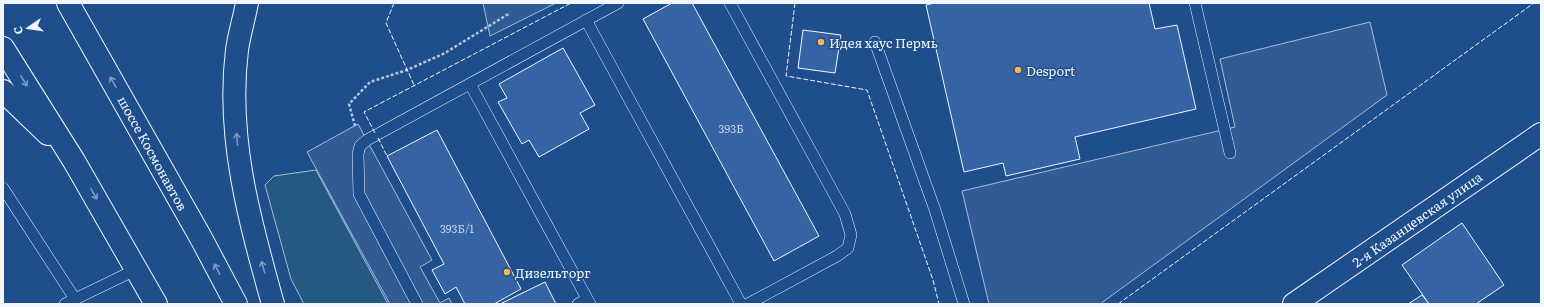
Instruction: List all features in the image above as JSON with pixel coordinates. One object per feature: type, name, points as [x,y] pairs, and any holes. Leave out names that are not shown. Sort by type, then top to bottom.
[{"type":"main road","name":"шоссе Космонавтов","points":[[68,3],[193,224],[236,304]]},
{"type":"main road","points":[[247,3],[237,50],[234,102],[238,153],[253,235],[274,304]]},
{"type":"main road","points":[[3,48],[74,160],[156,304]]},
{"type":"main road","points":[[3,90],[74,160]]},
{"type":"main road","name":"2-я Казанцевская улица","points":[[1294,304],[1541,134]]},
{"type":"lane","points":[[417,304],[358,194],[358,154],[360,146],[367,140],[618,3]]},
{"type":"lane","points":[[730,3],[845,214],[851,234],[848,248],[837,256],[748,304]]},
{"type":"lane","points":[[1196,3],[1230,153]]},
{"type":"lane","points":[[586,20],[741,304]]},
{"type":"lane","points":[[875,42],[935,210],[964,304]]},
{"type":"lane","points":[[470,84],[585,302]]},
{"type":"lane","points":[[3,188],[75,299]]},
{"type":"lane","points":[[65,304],[137,269]]},
{"type":"path","points":[[360,146],[349,104],[370,82],[407,70],[445,53],[510,13]]},
{"type":"shaded area","points":[[483,3],[556,3],[490,36]]},
{"type":"shaded area","points":[[1370,22],[1387,95],[1100,304],[989,304],[962,191],[1235,127],[1220,59]]},
{"type":"shaded area","points":[[358,124],[432,260],[420,267],[440,303],[449,298],[452,304],[390,304],[307,152]]},
{"type":"shaded area","points":[[316,170],[388,304],[304,304],[291,279],[265,185],[274,176]]},
{"type":"building","points":[[672,3],[692,3],[819,236],[774,261],[643,19]]},
{"type":"building","points":[[934,3],[1149,3],[1155,29],[1177,25],[1196,109],[1075,137],[1080,159],[1006,176],[1003,163],[964,172],[926,5]]},
{"type":"building","points":[[803,30],[841,35],[835,73],[798,68]]},
{"type":"building","points":[[563,48],[595,105],[580,113],[589,129],[539,157],[529,140],[522,144],[498,102],[507,98],[499,84]]},
{"type":"building","points":[[437,130],[521,289],[494,304],[465,304],[456,287],[445,294],[432,270],[444,264],[387,156]]},
{"type":"building","points":[[1462,223],[1504,285],[1476,304],[1429,304],[1402,265]]},
{"type":"building","points":[[545,282],[556,304],[500,304]]},
{"type":"building","points":[[1422,295],[1429,304],[1408,304]]},
{"type":"fence","points":[[394,3],[386,23],[414,85]]},
{"type":"fence","points":[[375,133],[364,112],[571,3]]},
{"type":"fence","points":[[795,3],[786,76],[867,90],[933,280],[939,304]]},
{"type":"fence","points":[[1118,304],[1534,3]]},
{"type":"fence","points":[[378,138],[387,156]]},
{"type":"place","name":"Идея хаус Пермь","points":[[821,42]]},
{"type":"place","name":"Desport","points":[[1018,70]]},
{"type":"place","name":"Дизельторг","points":[[507,272]]}]
